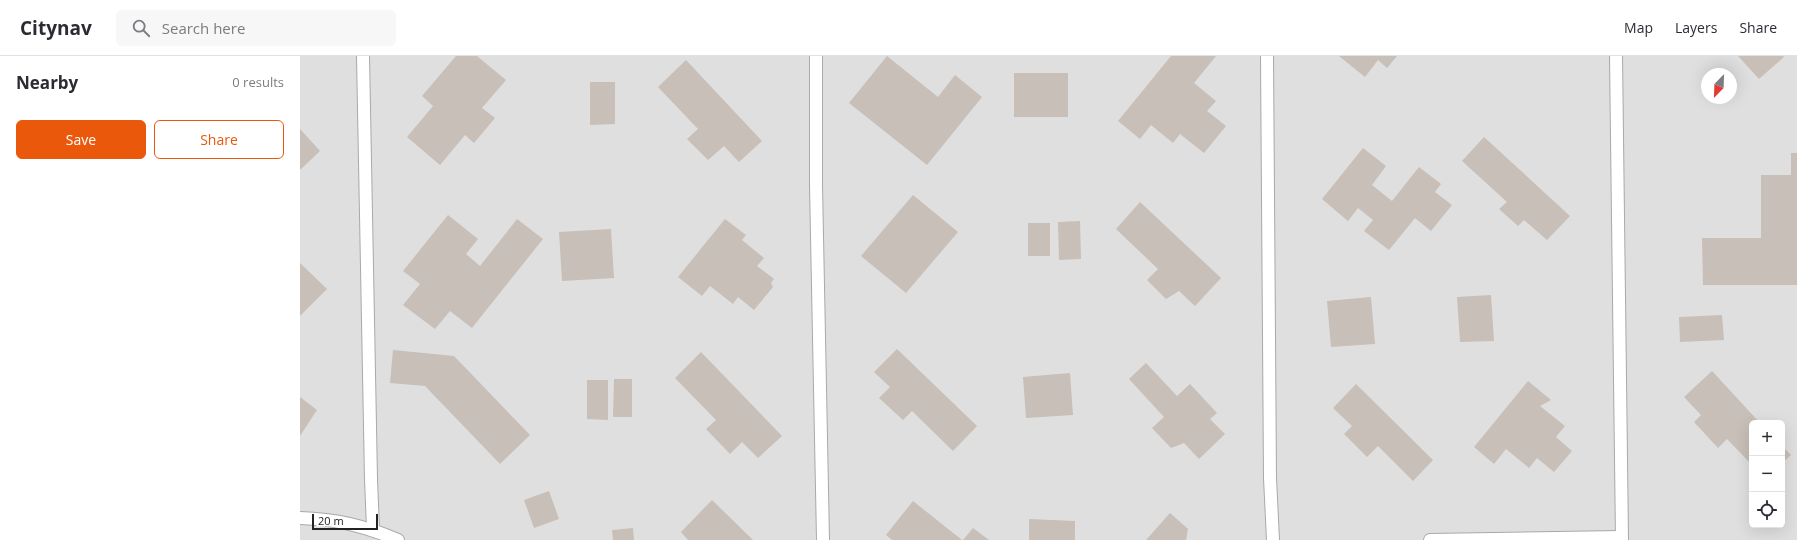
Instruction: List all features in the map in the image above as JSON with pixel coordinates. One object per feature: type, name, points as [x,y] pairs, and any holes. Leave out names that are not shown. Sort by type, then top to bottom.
[{"type":"lane","points":[[363,56],[370,471],[373,529]]},
{"type":"lane","points":[[816,56],[816,193],[823,540]]},
{"type":"lane","points":[[1267,56],[1270,478],[1273,540]]},
{"type":"lane","points":[[1430,540],[1621,538],[1616,56]]},
{"type":"lane","points":[[300,518],[324,519],[373,529],[398,540]]},
{"type":"shaded area","points":[[300,56],[1797,56],[1797,540],[300,540]]},
{"type":"building","points":[[456,56],[477,56],[506,80],[482,108],[495,118],[474,143],[465,135],[440,165],[407,137],[433,106],[422,96]]},
{"type":"building","points":[[887,56],[938,97],[955,75],[982,97],[927,165],[849,103]]},
{"type":"building","points":[[1171,56],[1216,56],[1194,83],[1216,101],[1207,111],[1226,126],[1204,153],[1180,134],[1173,143],[1151,125],[1140,139],[1118,121]]},
{"type":"building","points":[[1339,56],[1397,56],[1387,68],[1378,60],[1365,77]]},
{"type":"building","points":[[1738,56],[1783,56],[1784,57],[1759,79]]},
{"type":"building","points":[[686,60],[762,141],[739,162],[724,146],[708,160],[687,139],[698,129],[658,87]]},
{"type":"building","points":[[1014,73],[1068,73],[1068,117],[1014,117]]},
{"type":"building","points":[[590,82],[615,82],[615,124],[590,125]]},
{"type":"building","points":[[300,129],[320,151],[300,170]]},
{"type":"building","points":[[1484,137],[1570,216],[1547,240],[1524,220],[1518,226],[1499,209],[1507,202],[1462,161]]},
{"type":"building","points":[[1363,148],[1386,166],[1372,185],[1392,201],[1419,167],[1441,184],[1435,192],[1452,205],[1431,231],[1415,218],[1389,250],[1364,231],[1373,220],[1358,208],[1348,221],[1322,199]]},
{"type":"building","points":[[1791,153],[1797,153],[1797,285],[1703,285],[1702,238],[1761,238],[1761,175],[1791,175]]},
{"type":"building","points":[[913,195],[958,232],[906,293],[861,256]]},
{"type":"building","points":[[1140,202],[1221,278],[1195,306],[1179,291],[1166,299],[1147,280],[1158,269],[1116,229]]},
{"type":"building","points":[[448,215],[478,239],[466,254],[480,266],[517,219],[543,239],[472,328],[450,311],[435,329],[403,305],[420,284],[403,271]]},
{"type":"building","points":[[725,219],[746,235],[742,240],[764,258],[757,266],[774,279],[771,283],[773,287],[754,310],[738,297],[733,304],[710,286],[702,296],[678,277]]},
{"type":"building","points":[[1080,221],[1081,259],[1059,260],[1058,222]]},
{"type":"building","points":[[1028,223],[1050,223],[1050,256],[1028,256]]},
{"type":"building","points":[[611,229],[614,278],[562,281],[559,232]]},
{"type":"building","points":[[300,263],[327,289],[300,316]]},
{"type":"building","points":[[1491,295],[1494,341],[1460,342],[1457,297]]},
{"type":"building","points":[[1371,297],[1375,344],[1331,347],[1327,301]]},
{"type":"building","points":[[1722,315],[1724,340],[1680,342],[1679,317]]},
{"type":"building","points":[[897,349],[977,426],[953,451],[912,411],[903,420],[879,398],[890,387],[874,372]]},
{"type":"building","points":[[393,350],[454,356],[530,435],[500,464],[425,386],[390,383]]},
{"type":"building","points":[[701,352],[782,436],[758,458],[742,442],[730,454],[706,429],[716,420],[675,378]]},
{"type":"building","points":[[1146,363],[1177,396],[1190,384],[1217,413],[1210,419],[1225,434],[1199,459],[1184,443],[1171,448],[1152,428],[1164,417],[1129,379]]},
{"type":"building","points":[[1712,371],[1757,420],[1749,420],[1749,462],[1727,439],[1718,448],[1694,422],[1701,415],[1684,397]]},
{"type":"building","points":[[1070,373],[1073,415],[1026,418],[1023,377]]},
{"type":"building","points":[[614,379],[632,379],[632,417],[613,417]]},
{"type":"building","points":[[587,380],[608,380],[608,420],[587,419]]},
{"type":"building","points":[[1528,381],[1551,400],[1540,406],[1565,426],[1556,437],[1572,451],[1554,472],[1537,458],[1529,468],[1506,449],[1494,464],[1474,447]]},
{"type":"building","points":[[1356,384],[1433,460],[1413,481],[1378,446],[1367,457],[1344,434],[1352,426],[1333,408]]},
{"type":"building","points":[[300,397],[317,410],[300,436]]},
{"type":"building","points":[[1785,449],[1791,455],[1785,460]]},
{"type":"building","points":[[549,491],[559,519],[534,528],[524,500]]},
{"type":"building","points":[[712,500],[753,540],[688,540],[681,532]]},
{"type":"building","points":[[913,501],[962,540],[892,540],[886,535]]},
{"type":"building","points":[[1170,513],[1188,529],[1186,540],[1146,540]]},
{"type":"building","points":[[1029,519],[1075,521],[1075,540],[1029,540]]},
{"type":"building","points":[[633,528],[634,540],[613,540],[612,530]]},
{"type":"building","points":[[973,528],[989,540],[963,540]]}]
